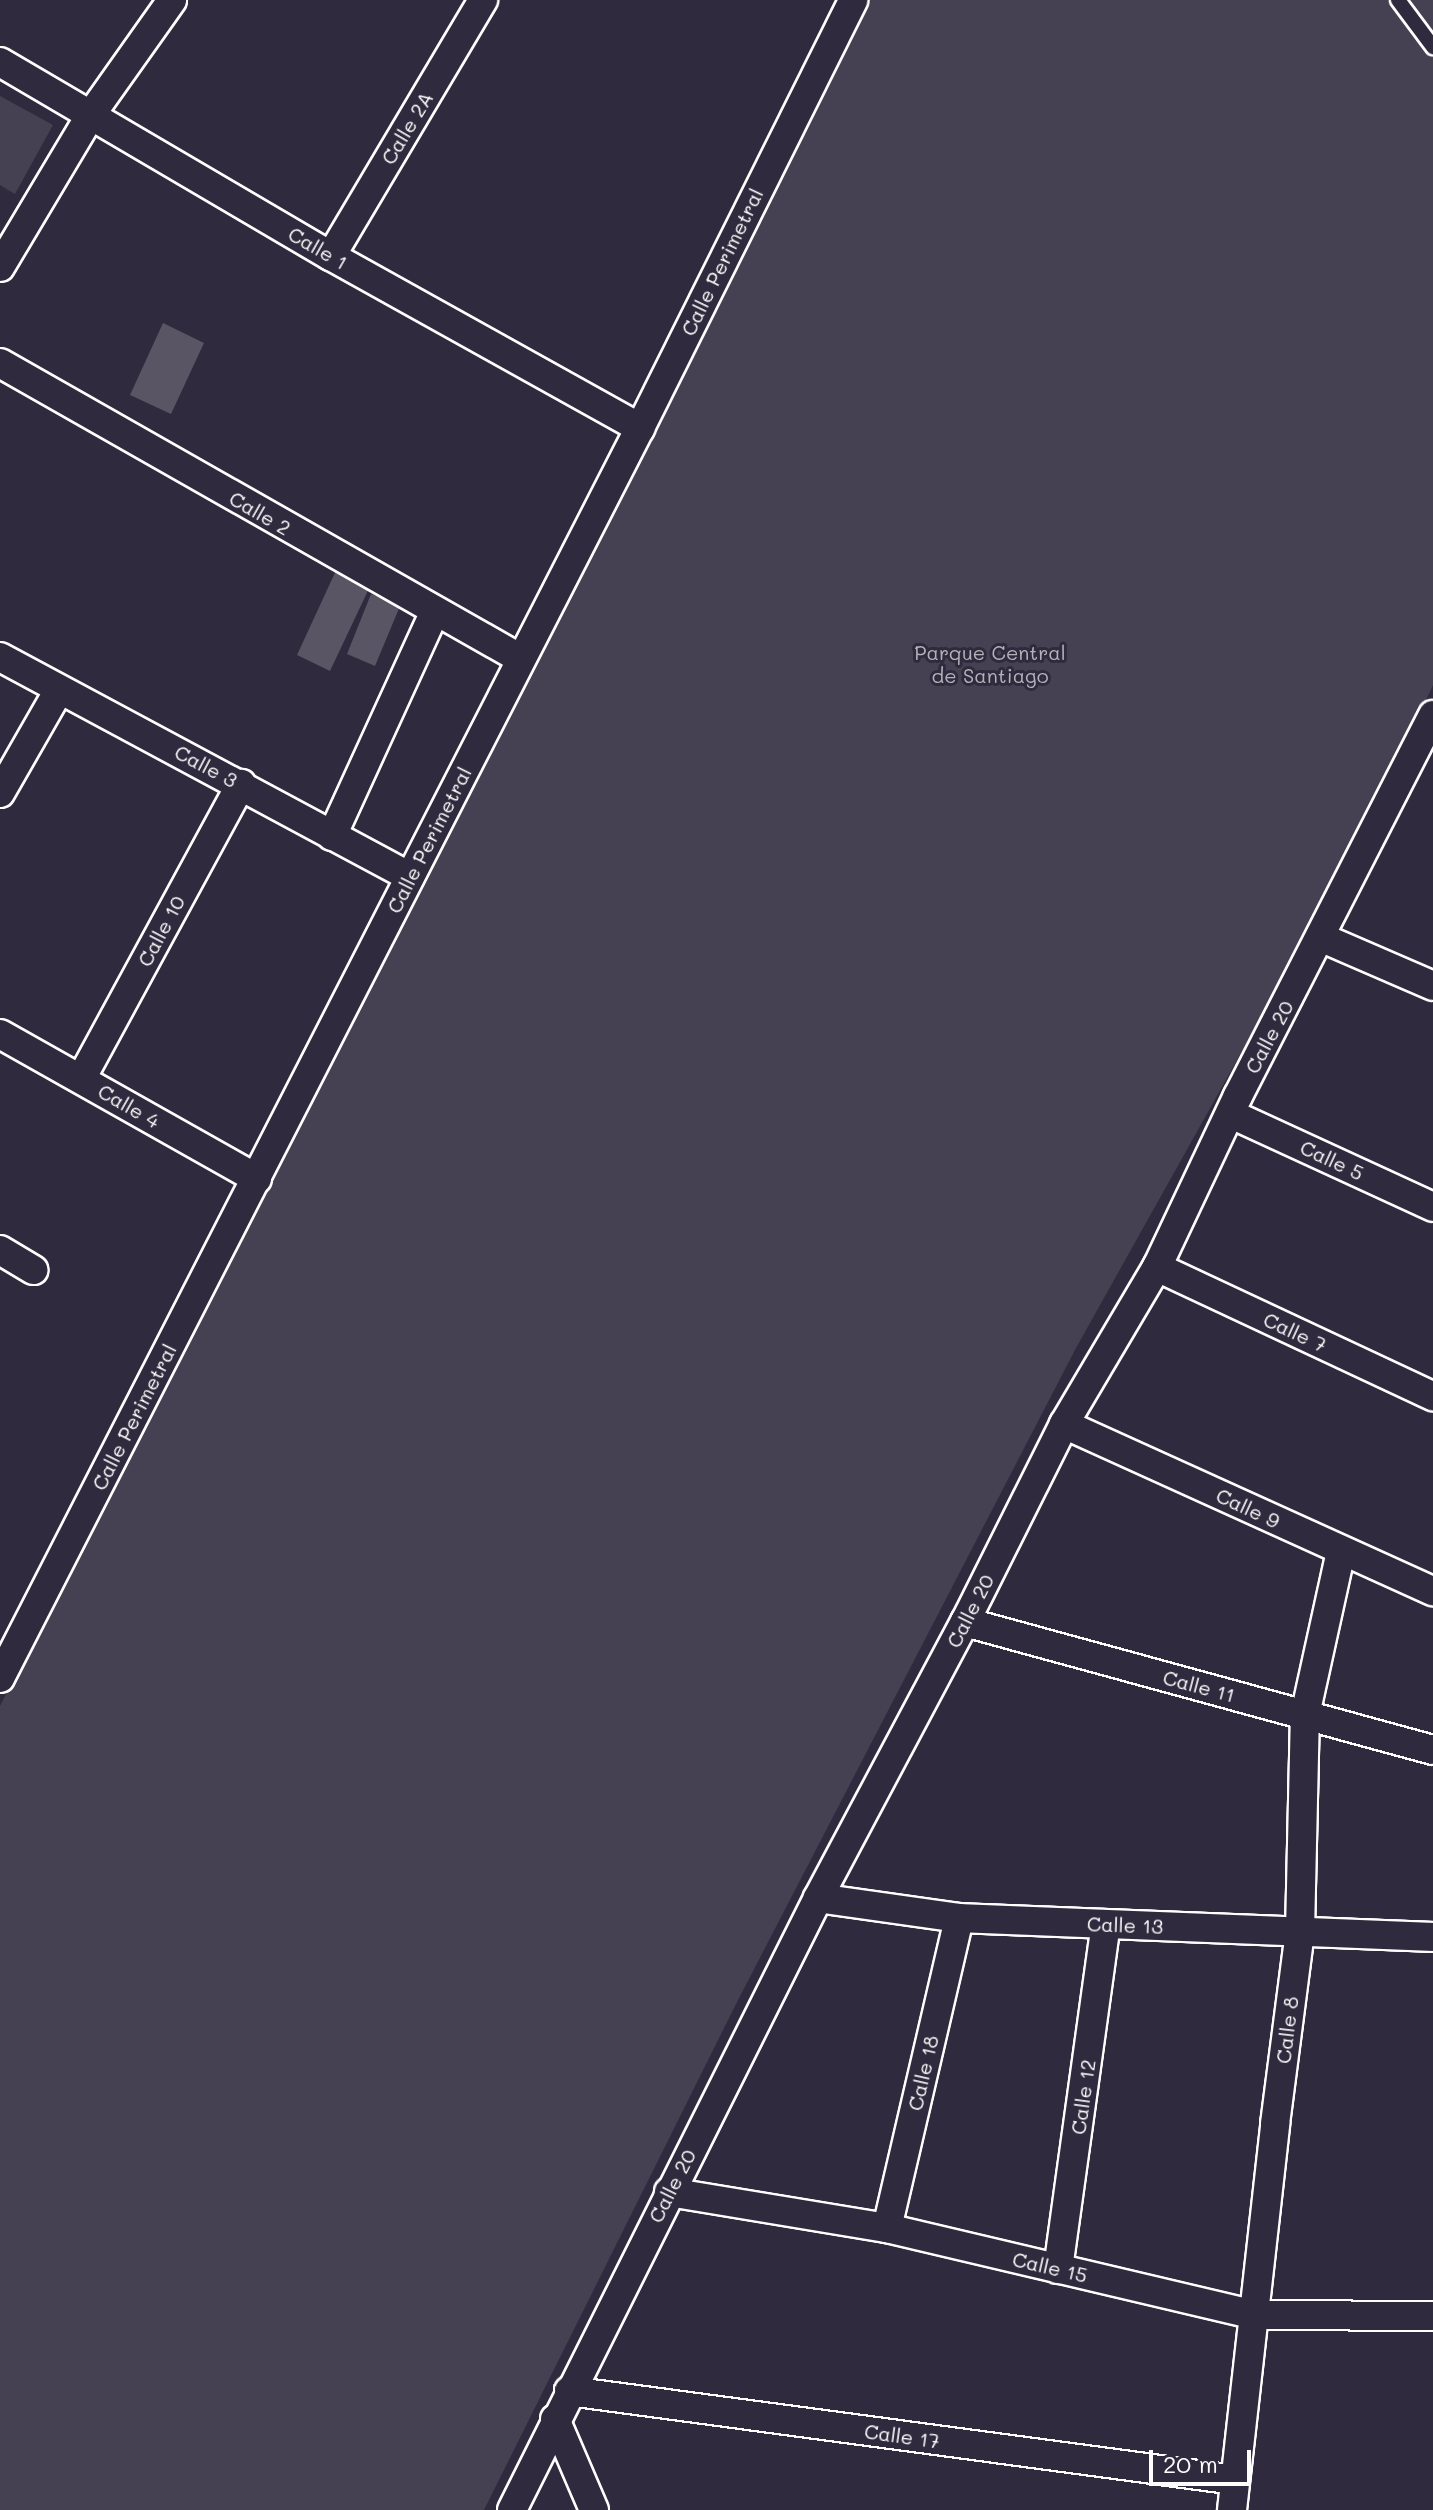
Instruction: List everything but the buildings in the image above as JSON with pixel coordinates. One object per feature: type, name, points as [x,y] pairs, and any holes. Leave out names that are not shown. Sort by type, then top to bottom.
[{"type":"street","points":[[0,267],[90,116],[172,0]]},
{"type":"street","name":"Calle 2A","points":[[331,256],[483,0]]},
{"type":"street","name":"Calle Perimetral","points":[[0,1678],[640,428],[853,0]]},
{"type":"street","name":"Calle 1","points":[[0,62],[331,256],[640,428]]},
{"type":"street","name":"Calle 2","points":[[0,363],[434,613],[521,659]]},
{"type":"street","points":[[332,836],[434,613]]},
{"type":"street","name":"Calle 3","points":[[0,657],[410,877]]},
{"type":"street","points":[[0,793],[59,690]]},
{"type":"street","name":"Calle 20","points":[[512,2510],[818,1898],[965,1622],[1064,1424],[1157,1267],[1320,937],[1431,723]]},
{"type":"street","name":"Calle 10","points":[[81,1079],[241,784]]},
{"type":"street","points":[[1320,937],[1433,986]]},
{"type":"street","name":"Calle 4","points":[[0,1034],[257,1179]]},
{"type":"street","name":"Calle 5","points":[[1231,1114],[1433,1207]]},
{"type":"street","points":[[0,1250],[33,1270]]},
{"type":"street","name":"Calle 7","points":[[1157,1267],[1433,1396]]},
{"type":"street","name":"Calle 9","points":[[1064,1424],[1433,1591]]},
{"type":"street","name":"Calle 8","points":[[1232,2510],[1300,1932],[1305,1715],[1341,1551]]},
{"type":"street","name":"Calle 11","points":[[965,1622],[1433,1750]]},
{"type":"street","name":"Calle 13","points":[[818,1898],[959,1918],[1433,1937]]},
{"type":"street","name":"Calle 18","points":[[887,2228],[959,1918]]},
{"type":"street","name":"Calle 12","points":[[1058,2269],[1106,1924]]},
{"type":"street","name":"Calle 15","points":[[669,2192],[887,2228],[1254,2315],[1433,2316]]},
{"type":"street","name":"Calle 17","points":[[569,2391],[1235,2480]]},
{"type":"street","points":[[555,2419],[594,2510]]},
{"type":"lane","points":[[1398,0],[1433,47]]},
{"type":"green space","name":"Parque Central de Santiago","points":[[867,0],[1433,0],[1433,685],[1355,849],[1076,1348],[736,2004],[484,2510],[0,2510],[0,1706]]},
{"type":"green space","points":[[0,96],[53,125],[15,194],[0,185]]}]
